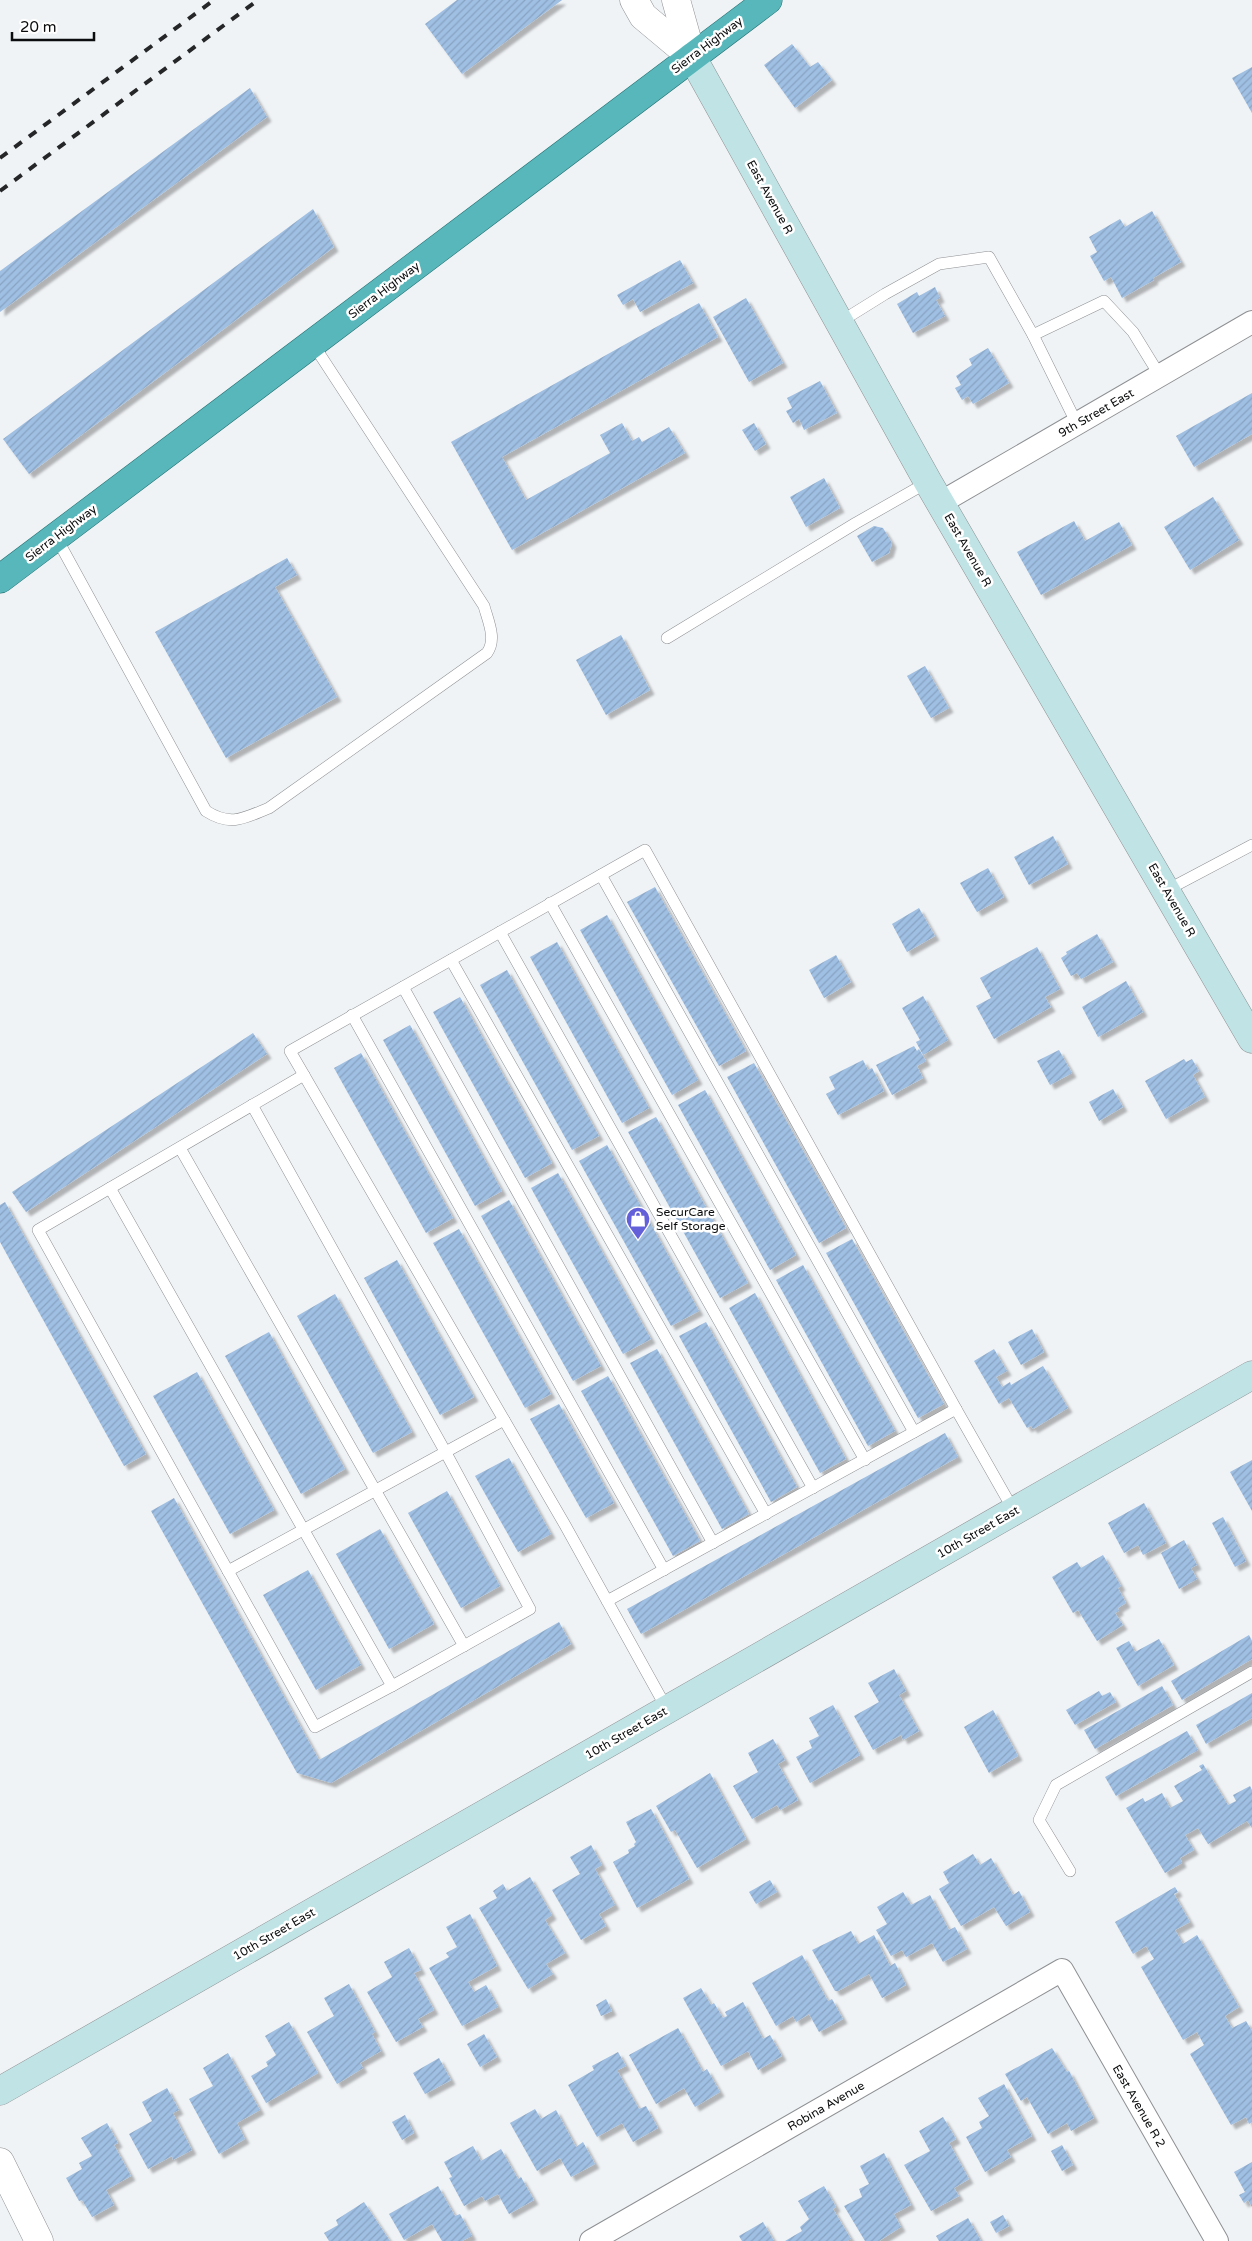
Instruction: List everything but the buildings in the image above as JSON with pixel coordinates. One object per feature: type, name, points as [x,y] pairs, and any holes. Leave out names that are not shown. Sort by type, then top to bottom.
[{"type":"highway","name":"Sierra Highway","points":[[0,579],[768,0]]},
{"type":"main road","name":"East Avenue R","points":[[692,57],[934,492],[1252,1039]]},
{"type":"main road","name":"10th Street East","points":[[0,2091],[1252,1375]]},
{"type":"street","name":"East Avenue R","points":[[634,0],[643,16],[692,57]]},
{"type":"street","name":"East Avenue R","points":[[676,0],[692,57]]},
{"type":"street","name":"9th Street East","points":[[934,492],[1077,424],[1252,322]]},
{"type":"street","name":"Robina Avenue","points":[[591,2241],[1062,1970]]},
{"type":"street","name":"East Avenue R 2","points":[[1062,1970],[1217,2241]]},
{"type":"street","points":[[0,2162],[39,2241]]},
{"type":"lane","points":[[840,322],[939,264],[989,257],[1033,335],[1077,424]]},
{"type":"lane","points":[[1033,335],[1104,301],[1133,332],[1160,376]]},
{"type":"lane","points":[[56,537],[206,811],[216,818],[235,821],[269,808],[487,653],[491,647],[491,634],[484,606],[314,344]]},
{"type":"lane","points":[[667,638],[856,523],[934,492]]},
{"type":"lane","points":[[1167,890],[1252,845]]},
{"type":"lane","points":[[667,1709],[504,1420],[290,1050],[645,850],[1014,1511]]},
{"type":"lane","points":[[601,875],[914,1432]]},
{"type":"lane","points":[[550,903],[864,1460]]},
{"type":"lane","points":[[500,932],[813,1488]]},
{"type":"lane","points":[[451,960],[766,1514]]},
{"type":"lane","points":[[403,987],[714,1542]]},
{"type":"lane","points":[[352,1016],[664,1570]]},
{"type":"lane","points":[[252,1105],[446,1452],[530,1609],[315,1727],[38,1230],[180,1148],[252,1105],[304,1075]]},
{"type":"lane","points":[[180,1148],[377,1490],[464,1646]]},
{"type":"lane","points":[[110,1188],[392,1686]]},
{"type":"lane","points":[[607,1601],[956,1409]]},
{"type":"lane","points":[[228,1570],[504,1420]]},
{"type":"lane","points":[[1070,1871],[1040,1820],[1056,1785],[1252,1672]]},
{"type":"railway","points":[[0,158],[214,0]]},
{"type":"railway","points":[[0,191],[258,0]]},
{"type":"place","name":"SecurCare Self Storage","points":[[638,1240]]}]
